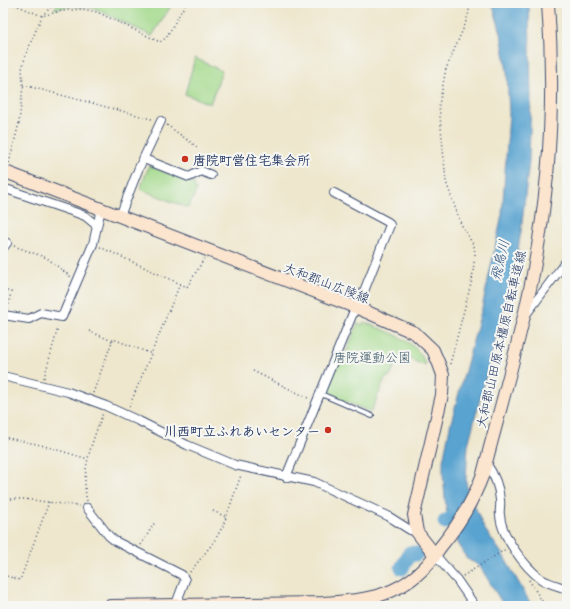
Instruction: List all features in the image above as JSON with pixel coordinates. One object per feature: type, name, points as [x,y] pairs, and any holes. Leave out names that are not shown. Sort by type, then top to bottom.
[{"type":"main road","points":[[110,606],[176,604],[322,604],[349,602],[370,598],[404,586],[427,565],[447,540],[466,512],[485,469],[533,275],[543,216],[548,154],[551,94],[551,42],[548,3]]},
{"type":"main road","name":"大和郡山広陵線","points":[[4,174],[120,216],[403,327],[425,341],[433,350],[443,375],[442,395],[414,515],[417,532]]},
{"type":"main road","points":[[417,532],[435,555]]},
{"type":"street","points":[[120,216],[138,170],[161,122]]},
{"type":"street","points":[[144,159],[189,177],[201,171],[211,175]]},
{"type":"street","points":[[3,188],[85,216],[96,226]]},
{"type":"street","points":[[286,477],[355,308],[359,304],[390,225],[388,222],[334,193]]},
{"type":"street","points":[[5,315],[29,319],[41,313],[62,317],[76,280],[93,244],[100,209]]},
{"type":"street","points":[[522,322],[549,281],[567,260]]},
{"type":"street","points":[[533,275],[542,281],[549,281]]},
{"type":"street","points":[[3,376],[68,392],[106,406],[126,414],[187,446],[244,468],[314,482],[388,516],[410,530],[417,532]]},
{"type":"street","points":[[485,469],[496,478],[500,499],[500,516],[506,537],[511,546],[536,575],[543,580],[567,589]]},
{"type":"street","points":[[87,508],[109,536],[182,575],[185,580],[176,604]]},
{"type":"street","points":[[435,555],[450,571],[475,606]]},
{"type":"lane","points":[[321,394],[372,416]]},
{"type":"path","points":[[11,3],[42,16],[61,11],[82,9],[97,12],[160,42],[166,38],[186,3]]},
{"type":"path","points":[[4,174],[19,123],[23,86],[22,69],[26,54],[42,16],[55,3]]},
{"type":"path","points":[[443,375],[451,361],[472,280],[475,255],[474,246],[461,224],[446,182],[439,105],[446,69],[469,12],[469,3]]},
{"type":"path","points":[[23,86],[161,122],[197,146]]},
{"type":"path","points":[[93,244],[187,287],[208,251]]},
{"type":"path","points":[[5,246],[47,258],[76,280]]},
{"type":"path","points":[[126,414],[180,284]]},
{"type":"path","points":[[3,290],[11,292],[5,315]]},
{"type":"path","points":[[42,386],[62,317]]},
{"type":"path","points":[[89,330],[112,341],[113,339],[152,354]]},
{"type":"path","points":[[90,400],[112,341]]},
{"type":"path","points":[[253,371],[317,403]]},
{"type":"path","points":[[3,499],[49,502],[87,508],[85,474],[88,459],[106,406]]},
{"type":"path","points":[[3,436],[88,459]]},
{"type":"path","points":[[185,580],[216,538],[226,517],[244,468]]},
{"type":"path","points":[[3,575],[20,580],[49,502]]},
{"type":"path","points":[[213,511],[226,517]]},
{"type":"path","points":[[137,552],[155,522]]},
{"type":"path","points":[[465,574],[504,550]]},
{"type":"green space","points":[[58,3],[167,3],[171,6],[152,36],[94,8],[71,6],[54,9]]},
{"type":"green space","points":[[195,58],[222,71],[210,104],[185,94]]},
{"type":"green space","points":[[149,166],[195,184],[194,188],[197,190],[188,208],[140,189]]},
{"type":"green space","name":"唐院運動公園","points":[[364,322],[392,333],[409,343],[422,357],[426,366],[399,355],[390,377],[386,377],[371,412],[326,394],[340,359],[343,360],[358,323],[362,325]]},
{"type":"water","points":[[492,3],[529,3],[531,98],[529,161],[521,232],[516,260],[468,445],[466,479],[467,488],[484,528],[503,555],[532,606],[504,606],[479,565],[467,559],[457,543],[446,509],[443,475],[443,461],[450,426],[482,308],[502,215],[509,114],[507,72],[501,33]]},
{"type":"waterway","name":"飛鳥川","points":[[445,522],[460,513]]},
{"type":"waterway","points":[[402,568],[410,553],[416,554]]},
{"type":"place","name":"唐院町営住宅集会所","points":[[185,159]]},
{"type":"place","name":"川西町立ふれあいセンター","points":[[328,430]]}]
